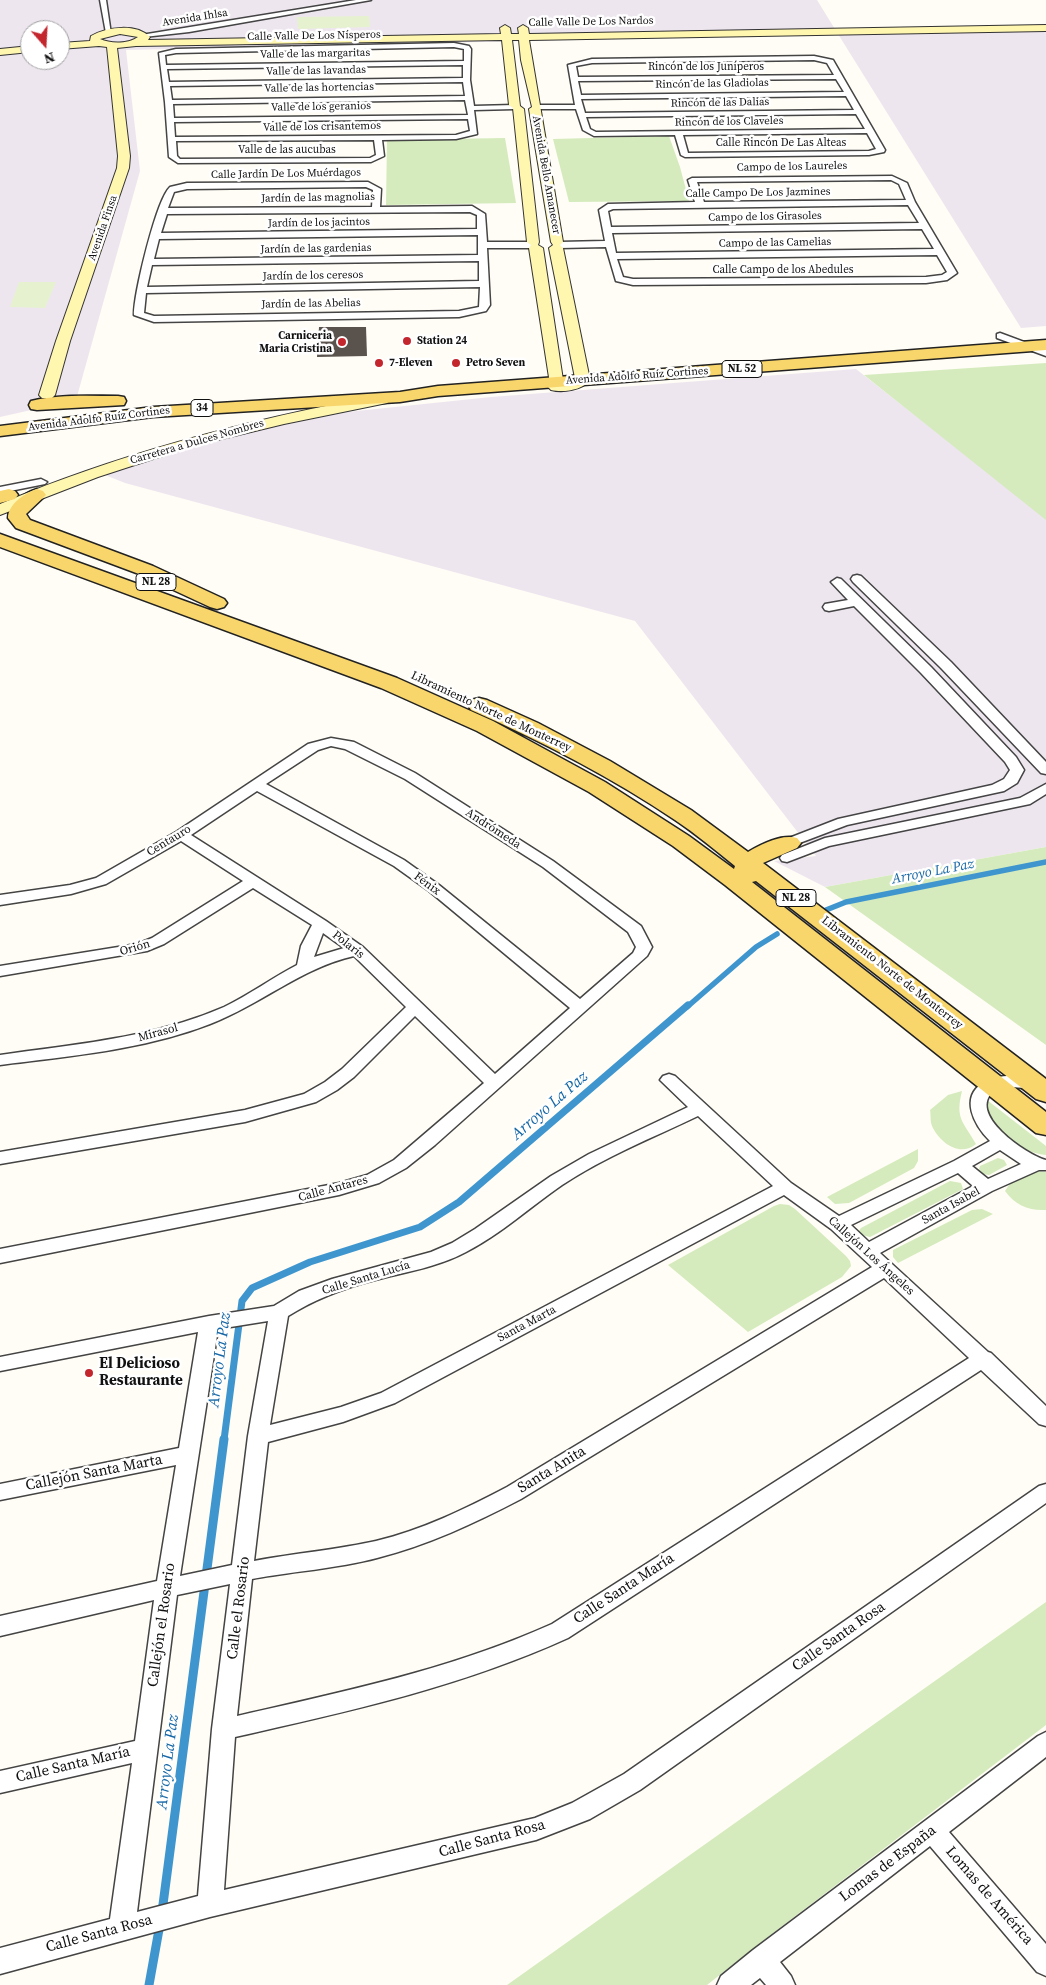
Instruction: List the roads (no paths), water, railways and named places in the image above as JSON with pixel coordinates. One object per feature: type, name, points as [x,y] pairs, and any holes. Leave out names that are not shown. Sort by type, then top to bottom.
[{"type":"main road","points":[[1041,349],[1025,342],[1027,339],[1046,333]]},
{"type":"main road","points":[[400,397],[567,380],[832,349],[1046,333]]},
{"type":"main road","points":[[809,364],[832,349]]},
{"type":"main road","points":[[411,379],[567,380],[1041,349]]},
{"type":"main road","name":"Avenida Adolfo Ruíz Cortines","points":[[3,426],[313,394],[400,397],[438,391],[567,380],[1041,349]]},
{"type":"main road","points":[[268,399],[361,388]]},
{"type":"main road","name":"Avenida Adolfo Ruíz Cortines","points":[[3,426],[100,413],[268,399],[361,388],[438,391]]},
{"type":"main road","points":[[3,426],[44,401],[112,401],[313,394]]},
{"type":"main road","points":[[44,401],[100,413]]},
{"type":"main road","points":[[39,488],[17,513],[17,518],[23,524],[137,565],[183,585],[217,603]]},
{"type":"main road","points":[[4,499],[2,528],[389,683],[485,726],[597,787],[709,861],[1046,1126]]},
{"type":"main road","name":"Libramiento Norte de Monterrey","points":[[2,528],[402,670],[530,728],[639,788],[683,815],[784,890],[1040,1088]]},
{"type":"main road","points":[[652,822],[677,826],[724,857],[732,865],[751,867]]},
{"type":"main road","points":[[715,838],[748,847],[786,854]]},
{"type":"main road","points":[[785,920],[783,908],[777,900],[745,872],[751,867],[755,858],[786,854]]},
{"type":"main road","points":[[784,890],[776,874],[778,866],[786,854]]},
{"type":"street","points":[[103,0],[109,33]]},
{"type":"street","name":"Avenida Ihlsa","points":[[137,38],[324,0]]},
{"type":"street","name":"Avenida Ihlsa","points":[[137,38],[366,0]]},
{"type":"street","name":"Calle Valle De Los Nardos","points":[[523,32],[1046,20]]},
{"type":"street","name":"Calle Valle De Los Nardos","points":[[137,38],[206,35],[1046,28]]},
{"type":"street","points":[[194,29],[197,33],[206,35]]},
{"type":"street","name":"Calle Valle De Los Nardos","points":[[137,38],[506,32]]},
{"type":"street","name":"Avenida Bello Amanecer","points":[[506,32],[534,245],[547,312],[567,380]]},
{"type":"street","name":"Avenida Bello Amanecer","points":[[523,32],[525,57],[536,107],[570,311],[567,380]]},
{"type":"street","points":[[70,44],[98,40],[109,33],[137,38]]},
{"type":"street","points":[[70,40],[98,40],[113,50],[137,38]]},
{"type":"street","points":[[0,45],[20,43]]},
{"type":"street","name":"Calle Valle De Los Nísperos","points":[[164,67],[161,54],[169,51],[460,45],[468,49],[466,64]]},
{"type":"street","points":[[0,52],[20,50]]},
{"type":"street","name":"Avenida Finsa","points":[[44,401],[123,168],[124,156],[113,50]]},
{"type":"street","points":[[508,57],[525,57]]},
{"type":"street","points":[[582,115],[572,64],[582,61],[814,58],[830,62],[870,131]]},
{"type":"street","points":[[466,64],[466,80],[474,132],[470,134]]},
{"type":"street","name":"Valle de las margaritas","points":[[164,67],[466,64]]},
{"type":"street","points":[[164,67],[174,159]]},
{"type":"street","name":"Rincón de los Juníperos","points":[[574,79],[838,77]]},
{"type":"street","name":"Valle de las lavandas","points":[[166,84],[466,80]]},
{"type":"street","name":"Rincón de las Gladiolas","points":[[577,97],[848,94]]},
{"type":"street","name":"Valle de las hortencias","points":[[169,102],[469,98]]},
{"type":"street","points":[[471,108],[516,107],[523,103],[536,107],[579,107]]},
{"type":"street","name":"Rincón de las Dalias","points":[[582,115],[858,112]]},
{"type":"street","name":"Rincón de los Claveles","points":[[582,115],[589,132],[602,134],[870,131]]},
{"type":"street","name":"Valle de los geranios","points":[[171,120],[472,117]]},
{"type":"street","name":"Calle Rincón De Las Alteas","points":[[679,134],[685,155],[877,152],[881,150],[870,131]]},
{"type":"street","name":"Valle de los crisantemos","points":[[173,140],[456,137],[470,134]]},
{"type":"street","name":"Valle de las aucubas","points":[[174,159],[185,162],[371,160],[380,156],[378,138]]},
{"type":"street","points":[[524,169],[545,169]]},
{"type":"street","name":"Campo de los Laureles","points":[[700,204],[692,180],[892,178],[903,183],[911,202]]},
{"type":"street","name":"Calle Jardín De Los Muérdagos","points":[[164,211],[170,191],[174,188],[187,186],[368,184],[377,189],[376,208]]},
{"type":"street","points":[[911,202],[939,252]]},
{"type":"street","name":"Calle Campo De Los Jazmines","points":[[606,230],[603,210],[619,205],[911,202]]},
{"type":"street","name":"Jardín de las magnolias","points":[[164,211],[376,208],[472,209],[481,214],[481,232]]},
{"type":"street","points":[[142,290],[164,211]]},
{"type":"street","name":"Campo de los Girasoles","points":[[606,230],[924,226]]},
{"type":"street","points":[[606,230],[612,256]]},
{"type":"street","points":[[481,232],[484,284]]},
{"type":"street","name":"Jardín de los jacintos","points":[[156,236],[481,232]]},
{"type":"street","points":[[483,244],[609,244]]},
{"type":"street","name":"Campo de las Camelias","points":[[612,256],[939,252]]},
{"type":"street","name":"Calle Campo de los Abedules","points":[[612,256],[618,277],[622,281],[790,281],[944,278],[952,273],[939,252]]},
{"type":"street","name":"Jardín de las gardenias","points":[[150,262],[483,258]]},
{"type":"street","name":"Jardín de los ceresos","points":[[142,290],[484,284]]},
{"type":"street","name":"Jardín de las Abelias","points":[[142,290],[139,315],[154,319],[459,314],[482,309],[485,306],[484,284]]},
{"type":"street","points":[[547,312],[570,311]]},
{"type":"street","points":[[1000,336],[1041,349]]},
{"type":"street","name":"Carretera a Dulces Nombres","points":[[39,488],[154,442],[229,421],[313,394]]},
{"type":"street","name":"Carretera a Dulces Nombres","points":[[4,499],[216,434],[277,419],[400,397]]},
{"type":"street","points":[[857,579],[946,665],[1046,770]]},
{"type":"street","points":[[786,854],[843,822],[1004,786],[1012,780],[1017,770],[1012,760],[838,582]]},
{"type":"street","points":[[829,606],[857,602]]},
{"type":"street","name":"Andrómeda","points":[[321,744],[340,743],[349,745],[396,768],[434,791],[548,864],[623,919],[635,929],[644,947]]},
{"type":"street","name":"Centauro","points":[[0,900],[71,889],[101,881],[181,834],[313,747],[321,744]]},
{"type":"street","name":"Fénix","points":[[257,785],[399,863],[434,888],[580,1008]]},
{"type":"street","points":[[786,854],[825,842],[1024,801],[1046,788]]},
{"type":"street","name":"Polaris","points":[[181,834],[357,950],[494,1083]]},
{"type":"street","name":"Orión","points":[[0,971],[141,948],[158,941],[254,881]]},
{"type":"street","points":[[304,967],[310,946],[320,924]]},
{"type":"street","name":"Calle Antares","points":[[0,1256],[302,1198],[373,1179],[400,1164],[640,956],[644,947]]},
{"type":"street","name":"Mirasol","points":[[0,1060],[107,1045],[155,1035],[230,1010],[304,967],[324,958],[357,950]]},
{"type":"street","points":[[0,1158],[245,1116],[310,1098],[332,1086],[353,1068],[416,1006]]},
{"type":"street","name":"Callejón Los Ángeles","points":[[670,1080],[785,1187],[838,1224],[984,1358],[1046,1418]]},
{"type":"street","points":[[993,1085],[1012,1083],[1040,1088]]},
{"type":"street","name":"Santa Isabel","points":[[993,1085],[981,1093],[978,1108],[986,1125],[1001,1142],[1041,1165]]},
{"type":"street","name":"Calle Santa Lucía","points":[[0,1364],[275,1313],[306,1296],[339,1284],[436,1258],[459,1248],[513,1213],[556,1180],[595,1158],[700,1108]]},
{"type":"street","points":[[838,1224],[960,1165],[1001,1142]]},
{"type":"street","points":[[960,1165],[986,1187]]},
{"type":"street","name":"Santa Isabel","points":[[868,1251],[986,1187],[1041,1165]]},
{"type":"street","name":"Santa Marta","points":[[258,1436],[343,1414],[388,1398],[785,1187]]},
{"type":"street","name":"Santa Anita","points":[[175,1586],[237,1573],[358,1553],[430,1533],[470,1517],[514,1493],[885,1268]]},
{"type":"street","name":"Calle el Rosario","points":[[201,1907],[224,1729],[237,1573],[275,1313]]},
{"type":"street","name":"Callejón el Rosario","points":[[132,1925],[147,1748],[175,1586],[188,1454],[213,1323]]},
{"type":"street","name":"Calle Santa María","points":[[224,1729],[392,1691],[469,1668],[531,1645],[560,1631],[984,1358]]},
{"type":"street","name":"Callejón Santa Marta","points":[[0,1492],[188,1454]]},
{"type":"street","name":"Calle Santa Rosa","points":[[0,1961],[201,1907],[486,1842],[536,1829],[581,1811],[640,1776],[1046,1492]]},
{"type":"street","points":[[0,1626],[175,1586]]},
{"type":"street","name":"Lomas de España","points":[[730,1985],[1046,1743]]},
{"type":"street","name":"Calle Santa María","points":[[0,1782],[147,1748]]},
{"type":"street","name":"Lomas de América","points":[[932,1830],[1046,1963]]},
{"type":"street","points":[[762,1959],[782,1985]]},
{"type":"waterway","name":"Arroyo La Paz","points":[[826,910],[846,902],[1046,862]]},
{"type":"waterway","name":"Arroyo La Paz","points":[[687,1007],[756,947],[777,934]]},
{"type":"waterway","name":"Arroyo La Paz","points":[[224,1440],[242,1301],[252,1288],[310,1262],[420,1227],[459,1202],[688,1005]]},
{"type":"waterway","name":"Arroyo La Paz","points":[[162,1912],[224,1439]]},
{"type":"waterway","name":"Arroyo La Paz","points":[[149,1985],[160,1924]]},
{"type":"place","name":"Station 24","points":[[407,341]]},
{"type":"place","name":"Carniceria Maria Cristina","points":[[342,342]]},
{"type":"place","name":"7-Eleven","points":[[379,363]]},
{"type":"place","name":"Petro Seven","points":[[456,363]]},
{"type":"place","name":"El Delicioso Restaurante","points":[[89,1373]]}]
